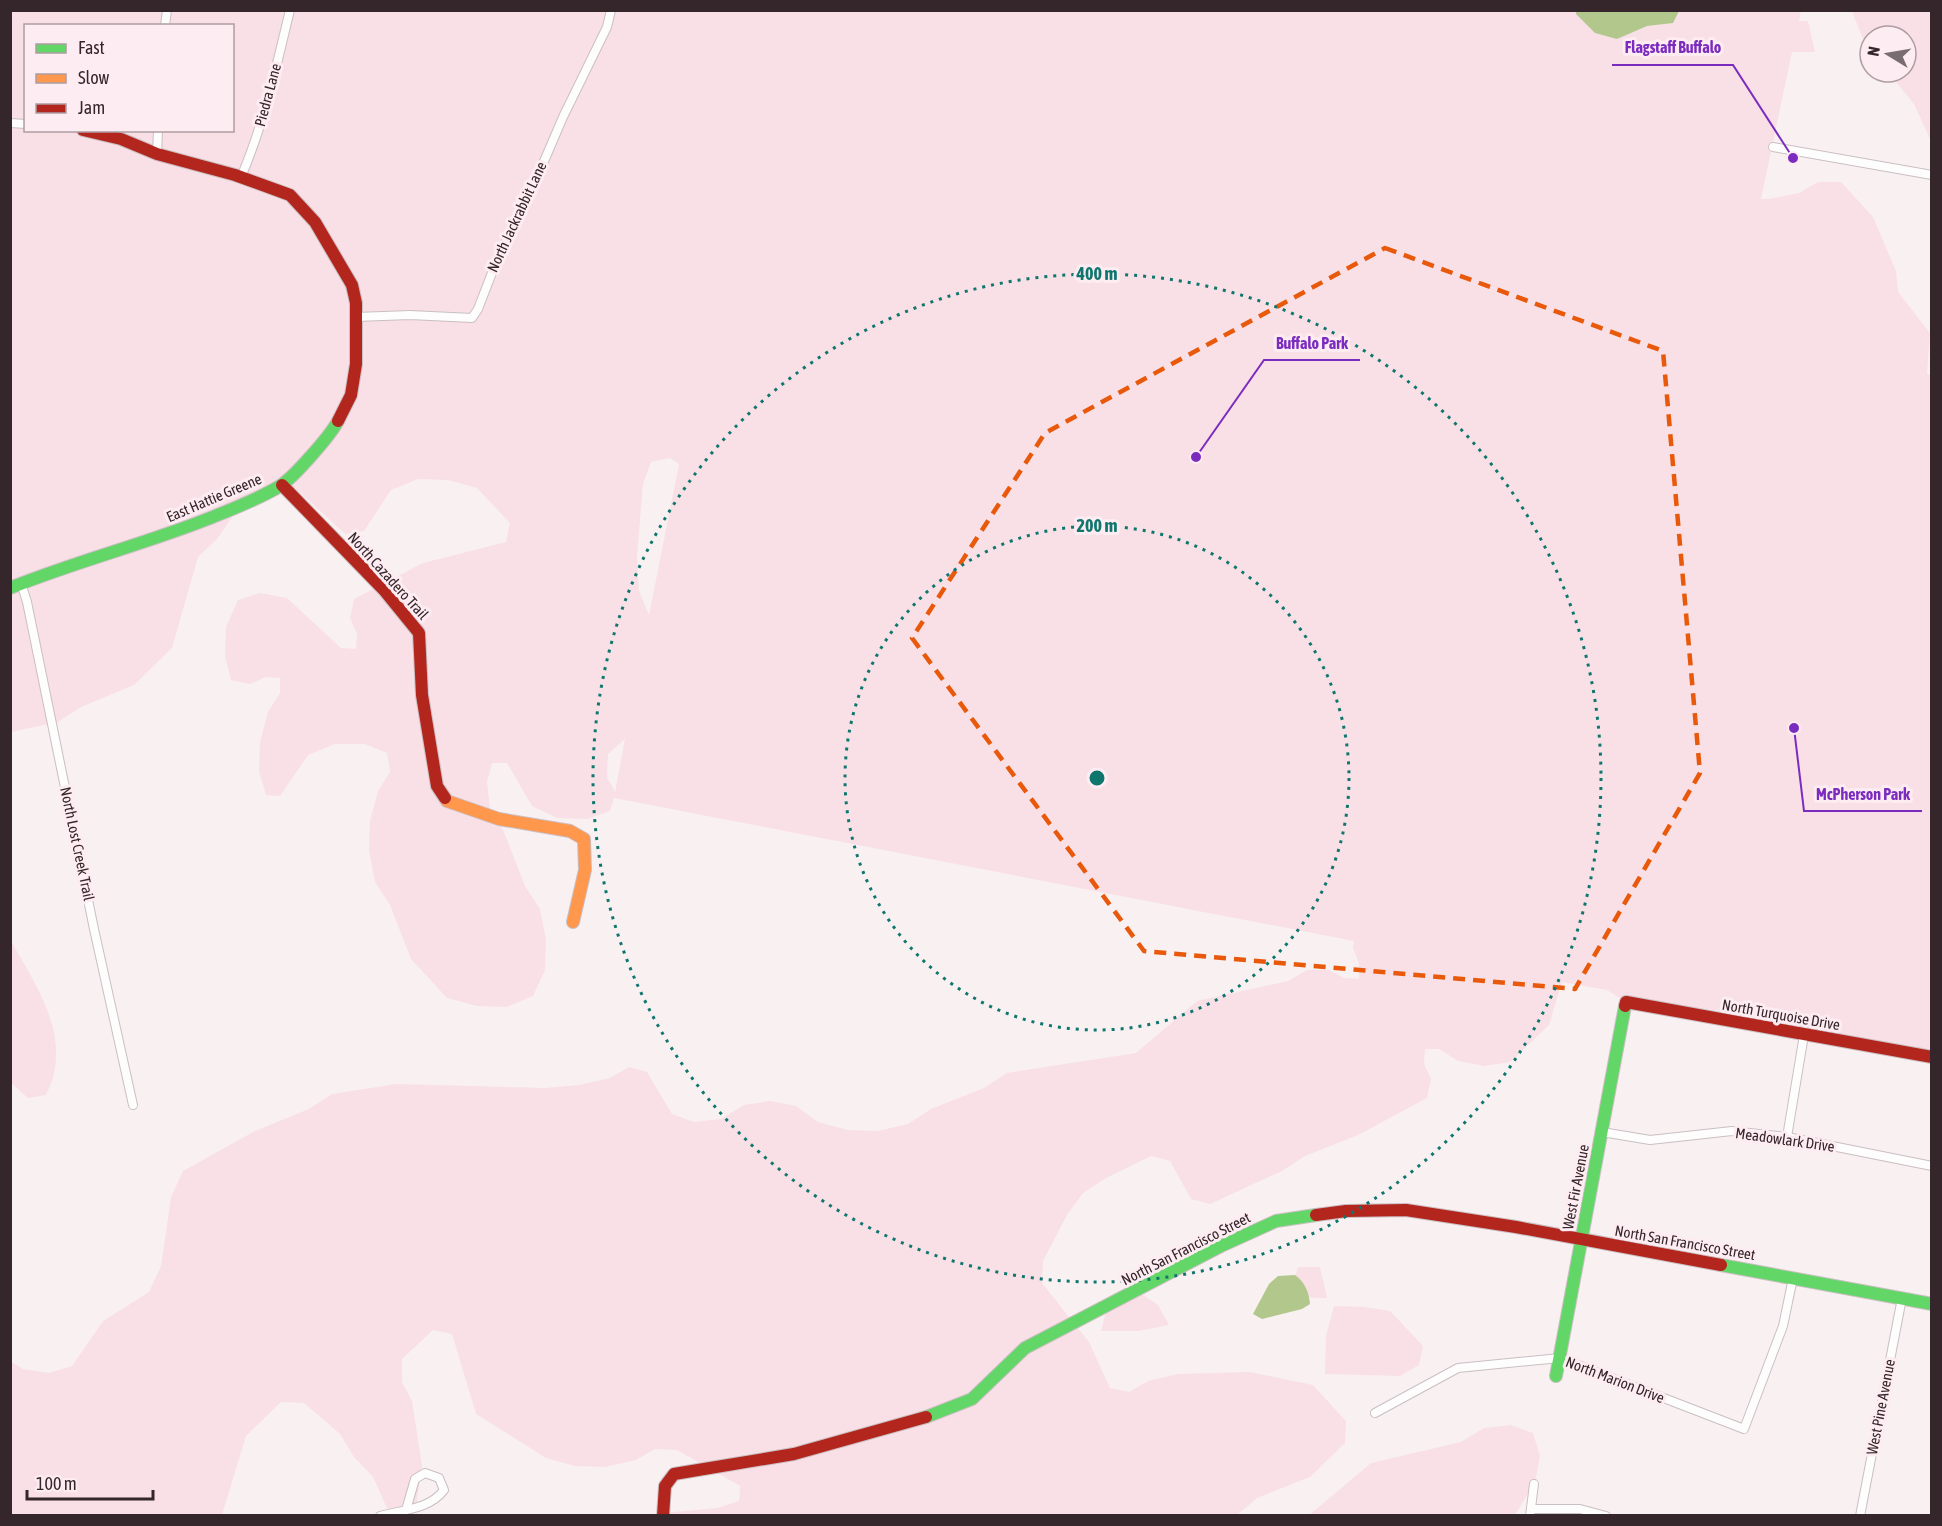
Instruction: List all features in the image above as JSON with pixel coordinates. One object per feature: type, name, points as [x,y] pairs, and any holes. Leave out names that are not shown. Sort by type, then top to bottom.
[{"type":"street","name":"Piedra Lane","points":[[241,177],[254,147],[266,107],[290,10]]},
{"type":"street","name":"North Jackrabbit Lane","points":[[356,316],[410,315],[472,318],[478,309],[500,252],[524,208],[607,27],[611,10]]},
{"type":"street","name":"East Hattie Greene","points":[[16,586],[54,570],[171,533],[228,512],[282,485],[331,434],[351,394],[356,364],[356,316],[352,285],[315,222],[290,195],[241,177],[157,154],[121,140],[91,132]]},
{"type":"street","points":[[157,154],[158,132]]},
{"type":"street","points":[[1773,147],[1932,175]]},
{"type":"street","name":"North Cazadero Trail","points":[[282,485],[384,590],[419,633],[425,717],[437,786],[447,801],[499,819],[570,831],[584,839],[587,864],[573,922]]},
{"type":"street","name":"North Lost Creek Trail","points":[[16,586],[27,602],[92,920],[133,1105]]},
{"type":"street","name":"North Turquoise Drive","points":[[1626,1002],[1932,1057]]},
{"type":"street","name":"West Fir Avenue","points":[[1556,1376],[1626,1002]]},
{"type":"street","points":[[1787,1137],[1804,1035]]},
{"type":"street","name":"Meadowlark Drive","points":[[1602,1132],[1650,1140],[1732,1131],[1787,1137],[1932,1166]]},
{"type":"street","name":"North San Francisco Street","points":[[663,1515],[665,1486],[674,1474],[794,1454],[922,1418],[972,1399],[1025,1348],[1221,1246],[1276,1221],[1347,1211],[1406,1210],[1582,1239],[1932,1304]]},
{"type":"street","name":"North Marion Drive","points":[[1375,1413],[1458,1368],[1560,1358],[1744,1429],[1783,1326],[1793,1278]]},
{"type":"street","name":"West Pine Avenue","points":[[1860,1515],[1902,1298]]},
{"type":"street","points":[[380,1515],[406,1510],[429,1504],[444,1490],[440,1478],[425,1473],[415,1479],[406,1510]]},
{"type":"street","points":[[1534,1484],[1531,1512],[1580,1509],[1606,1515]]},
{"type":"highlighted area","points":[[1385,248],[1663,351],[1700,773],[1575,989],[1144,951],[912,638],[1045,433]]},
{"type":"shaded area","points":[[1576,10],[1679,11],[1673,23],[1647,26],[1617,39],[1595,33],[1576,14]]},
{"type":"shaded area","points":[[11,11],[1801,11],[1799,21],[1808,21],[1815,52],[1792,52],[1761,199],[1799,193],[1818,182],[1841,182],[1873,217],[1896,271],[1898,292],[1930,333],[1927,374],[1932,375],[1931,1056],[1796,1031],[1789,1024],[1737,1012],[1626,1002],[1607,990],[1562,982],[1549,1025],[1510,1062],[1484,1066],[1458,1061],[1439,1049],[1425,1049],[1424,1064],[1431,1079],[1427,1098],[1358,1135],[1305,1156],[1282,1171],[1210,1204],[1191,1199],[1170,1161],[1151,1156],[1106,1178],[1083,1193],[1067,1215],[1043,1261],[1042,1283],[1089,1342],[1110,1388],[1129,1392],[1148,1381],[1178,1374],[1250,1372],[1313,1385],[1346,1421],[1345,1443],[1310,1477],[1257,1498],[1237,1515],[642,1515],[717,1508],[739,1501],[740,1486],[677,1450],[655,1449],[636,1460],[605,1467],[575,1466],[546,1458],[476,1414],[452,1334],[433,1330],[402,1359],[402,1382],[412,1401],[422,1466],[417,1501],[411,1515],[390,1515],[373,1477],[354,1457],[340,1434],[304,1403],[281,1402],[246,1436],[222,1515],[11,1515],[10,1361],[23,1369],[49,1373],[72,1366],[103,1321],[149,1292],[161,1266],[171,1197],[183,1171],[255,1131],[309,1109],[332,1094],[396,1084],[545,1088],[579,1085],[610,1078],[629,1067],[647,1072],[672,1114],[694,1122],[721,1119],[744,1105],[770,1101],[796,1106],[818,1122],[848,1130],[878,1131],[908,1124],[931,1109],[984,1088],[1007,1073],[1136,1053],[1197,1001],[1288,981],[1307,970],[1329,970],[1344,978],[1359,979],[1359,963],[1353,948],[1354,941],[614,798],[610,811],[587,819],[557,818],[532,806],[507,763],[492,763],[487,782],[490,808],[504,832],[525,886],[540,909],[546,940],[545,970],[533,996],[507,1007],[477,1006],[447,998],[411,959],[390,905],[375,882],[369,851],[370,821],[378,791],[390,772],[387,753],[365,744],[335,744],[308,755],[280,796],[266,795],[259,772],[260,742],[268,712],[280,693],[280,678],[265,677],[250,684],[231,680],[225,657],[226,627],[238,600],[260,593],[287,598],[341,648],[356,649],[357,634],[350,618],[354,599],[423,563],[506,542],[510,523],[477,488],[448,480],[418,479],[391,490],[364,531],[345,534],[294,487],[271,487],[233,516],[217,539],[198,557],[172,648],[134,685],[81,707],[58,722],[11,732]],"holes":[[[670,458],[679,464],[649,615],[639,591],[637,557],[643,484],[651,462]],[[625,739],[615,792],[607,777],[608,754]]]},
{"type":"shaded area","points":[[1852,11],[1931,11],[1931,141],[1914,104],[1898,84],[1918,84],[1918,24],[1858,24],[1858,26]]},
{"type":"shaded area","points":[[10,939],[44,1003],[55,1037],[54,1073],[46,1095],[28,1098],[11,1083]]},
{"type":"shaded area","points":[[1298,1267],[1320,1267],[1327,1298],[1289,1297]]},
{"type":"shaded area","points":[[1295,1275],[1306,1288],[1310,1304],[1302,1309],[1262,1319],[1253,1314],[1269,1284],[1278,1276]]},
{"type":"shaded area","points":[[1140,1293],[1158,1305],[1169,1325],[1138,1331],[1101,1331],[1109,1300]]},
{"type":"shaded area","points":[[1334,1306],[1390,1311],[1423,1346],[1419,1365],[1400,1376],[1325,1374],[1326,1336]]},
{"type":"shaded area","points":[[1511,1425],[1533,1433],[1540,1456],[1535,1482],[1515,1515],[1308,1516],[1371,1463],[1461,1442],[1484,1428]]},
{"type":"traffic: fast","points":[[10,588],[181,529],[262,496],[280,486],[294,474],[320,446],[338,421]]},
{"type":"traffic: fast","points":[[1556,1376],[1625,1006]]},
{"type":"traffic: fast","points":[[926,1417],[972,1399],[1025,1348],[1221,1246],[1276,1221],[1316,1215]]},
{"type":"traffic: fast","points":[[1721,1265],[1932,1304]]},
{"type":"traffic: slow","points":[[445,798],[447,801],[499,819],[570,831],[584,839],[585,870],[573,922]]},
{"type":"traffic: jam","points":[[91,132],[121,139],[157,154],[235,175],[290,195],[315,222],[352,285],[356,303],[356,364],[351,395],[338,421]]},
{"type":"traffic: jam","points":[[282,485],[384,590],[419,633],[422,695],[437,786],[445,798]]},
{"type":"traffic: jam","points":[[1625,1006],[1626,1002],[1932,1057]]},
{"type":"traffic: jam","points":[[1316,1215],[1346,1211],[1406,1210],[1516,1227],[1721,1265]]},
{"type":"traffic: jam","points":[[663,1516],[665,1486],[674,1474],[794,1454],[926,1417]]},
{"type":"place","name":"Flagstaff Buffalo","points":[[1793,158]]},
{"type":"place","name":"Buffalo Park","points":[[1196,457]]},
{"type":"place","name":"McPherson Park","points":[[1794,728]]}]
